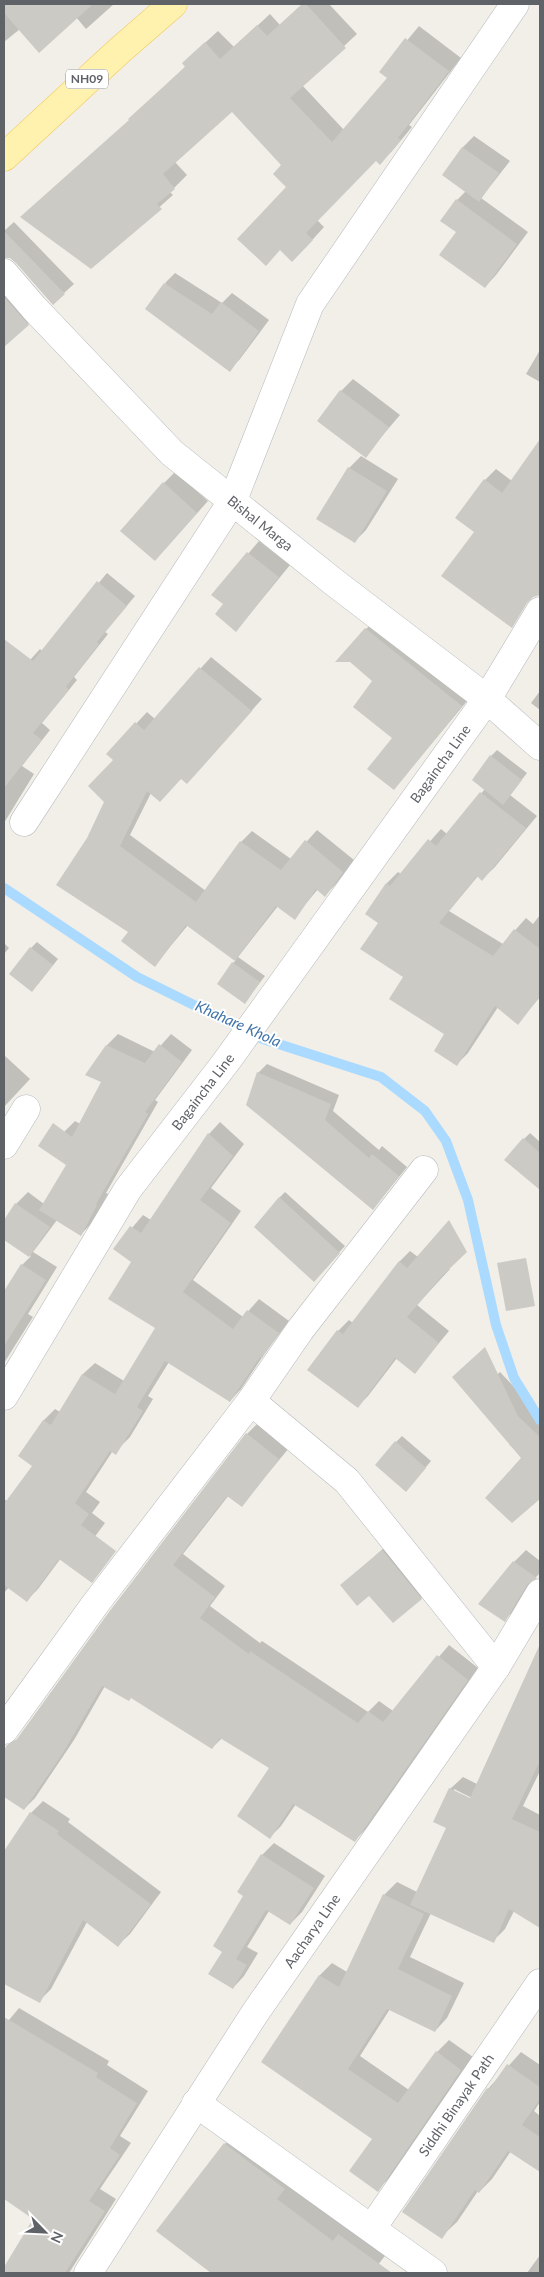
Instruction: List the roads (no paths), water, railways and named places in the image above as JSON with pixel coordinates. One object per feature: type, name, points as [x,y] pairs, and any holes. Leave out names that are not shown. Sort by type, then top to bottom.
[{"type":"main road","name":"NH09","points":[[4,157],[118,50],[173,4]]},
{"type":"street","points":[[24,822],[232,500],[310,304],[514,4]]},
{"type":"street","name":"Bishal Marga","points":[[4,273],[34,308],[172,453],[335,584],[486,698],[540,746]]},
{"type":"street","name":"Bagaincha Line","points":[[4,1396],[128,1189],[226,1062],[486,698],[540,611]]},
{"type":"street","points":[[4,1145],[26,1109]]},
{"type":"street","points":[[4,1730],[96,1603],[251,1400],[300,1330],[424,1170]]},
{"type":"street","points":[[251,1400],[347,1481],[496,1667]]},
{"type":"street","name":"Aacharya Line","points":[[88,2273],[196,2103],[315,1924],[496,1667],[540,1593]]},
{"type":"street","name":"Siddhi Binayak Path","points":[[372,2228],[540,1983]]},
{"type":"street","points":[[196,2103],[433,2273]]},
{"type":"waterway","name":"Khahare Khola","points":[[4,888],[137,977],[263,1039],[381,1077],[425,1111],[446,1141],[468,1200],[496,1325],[514,1378],[540,1420]]}]
